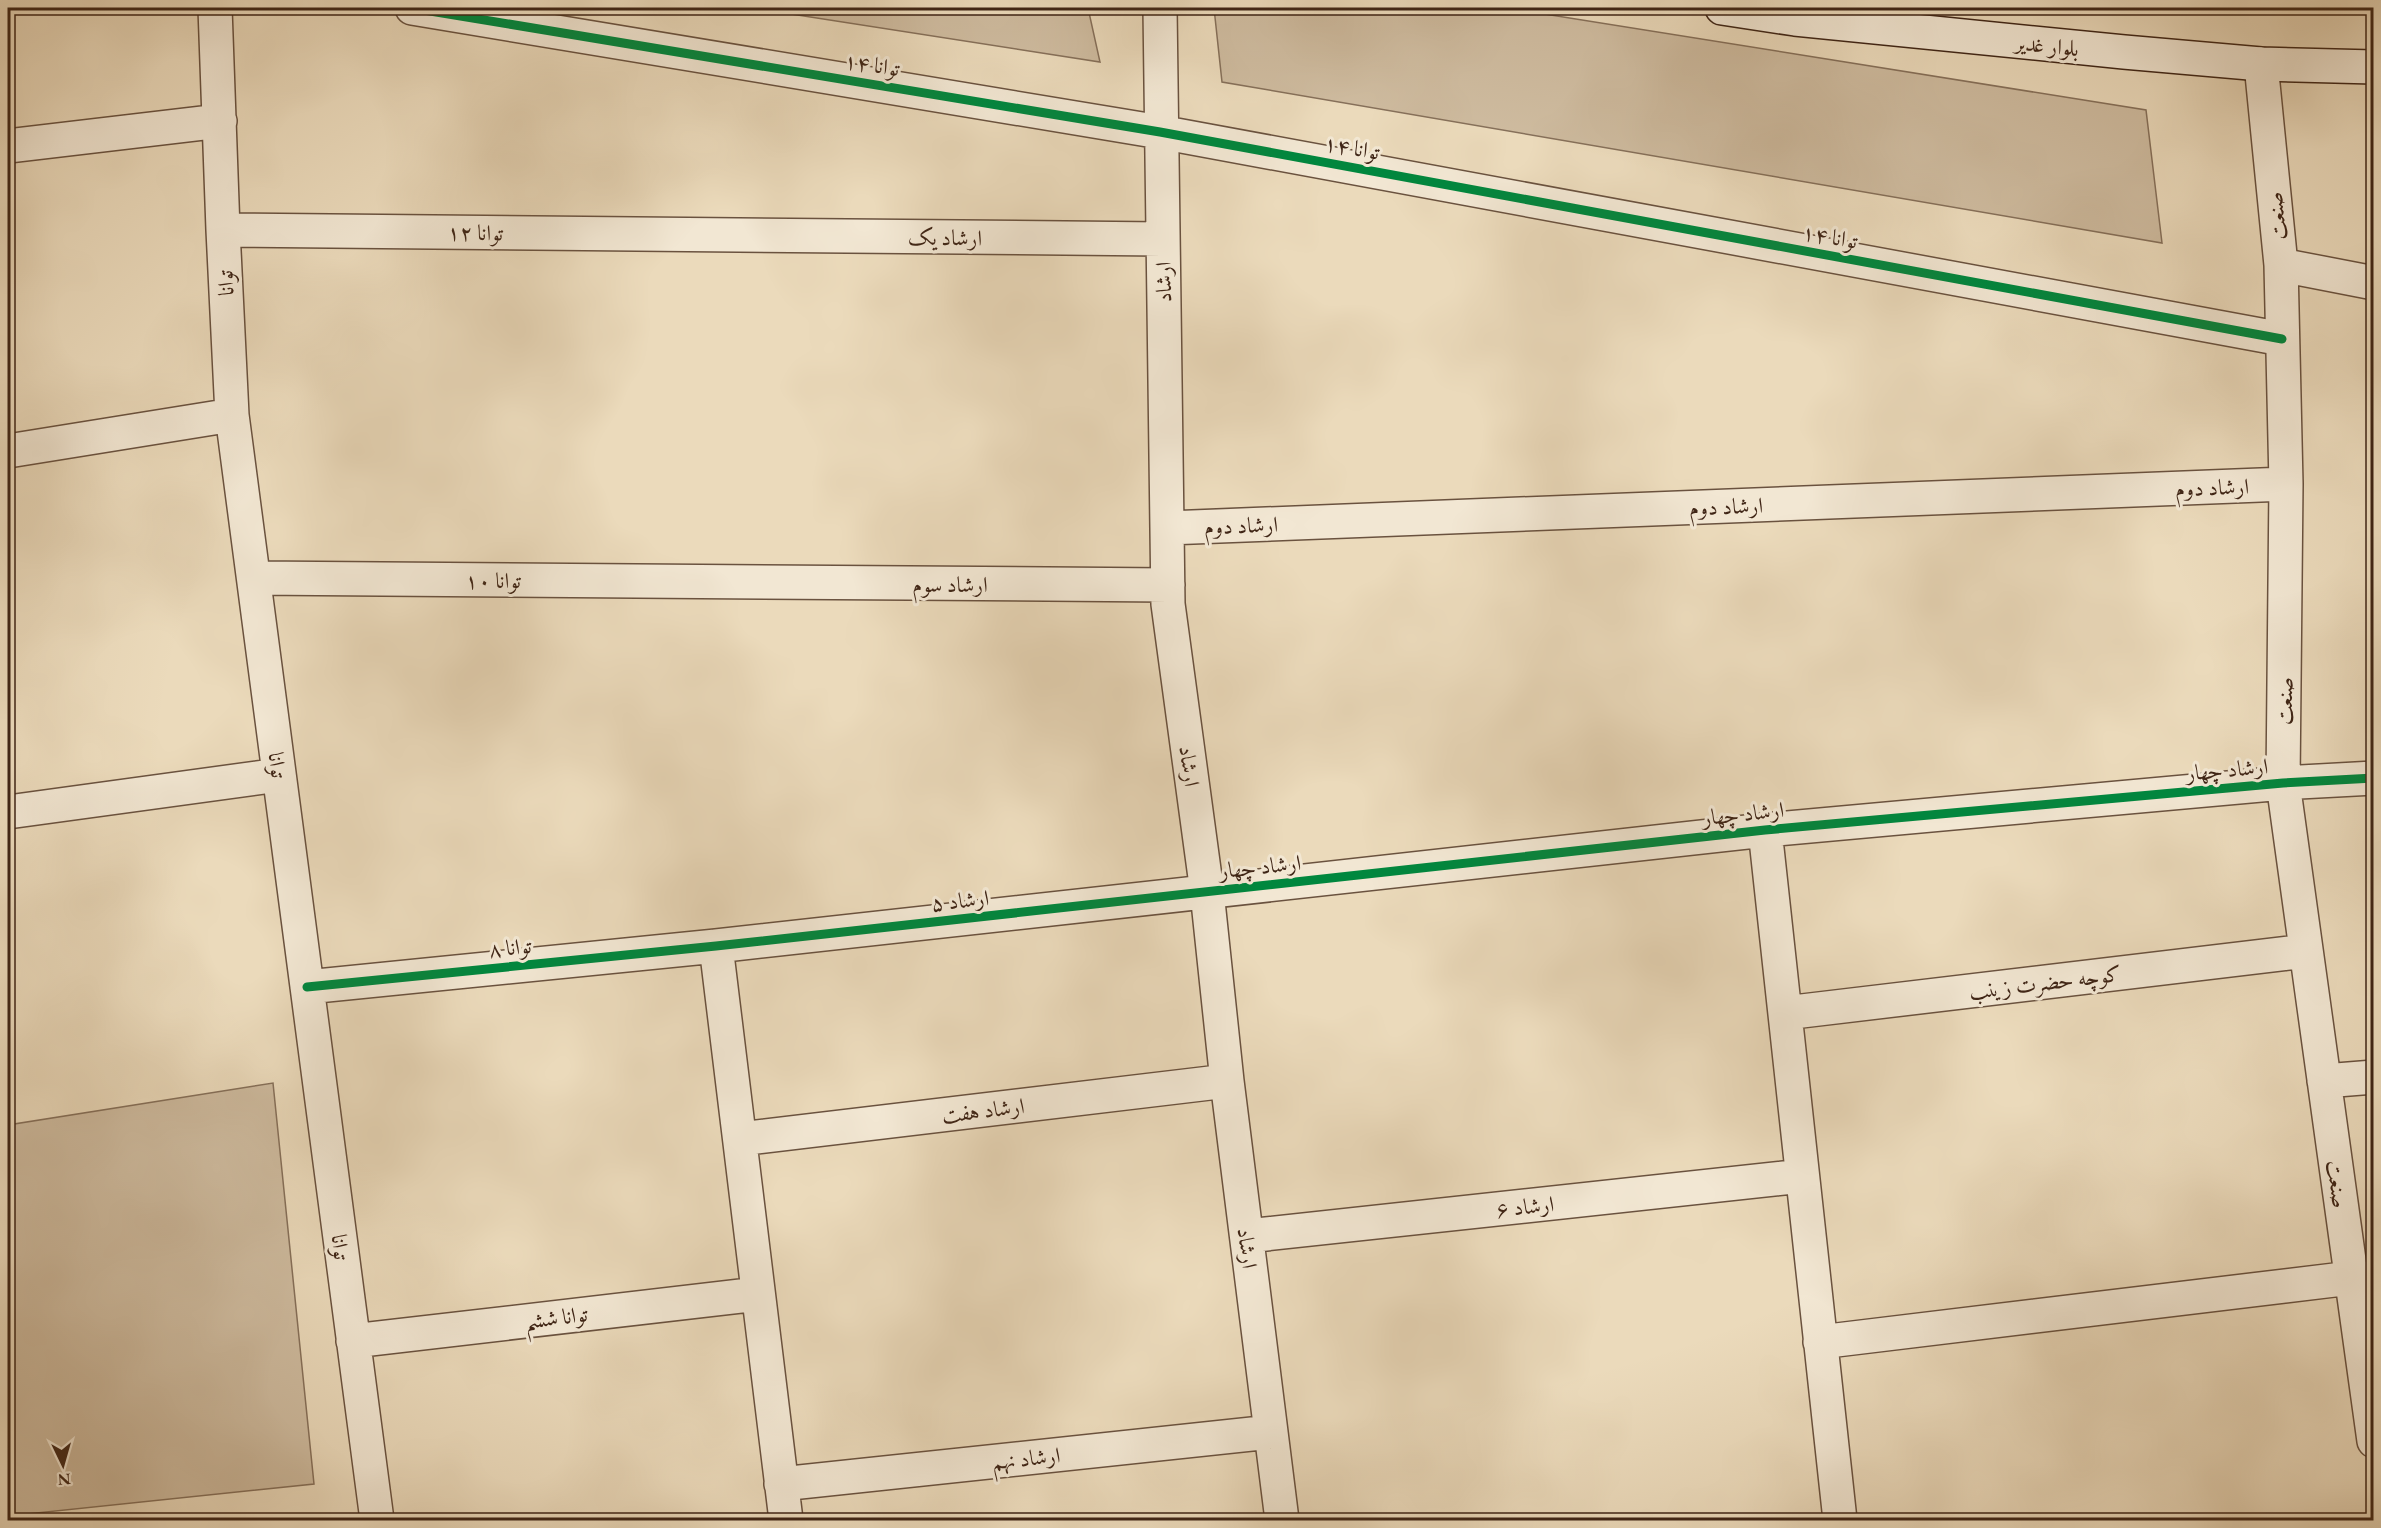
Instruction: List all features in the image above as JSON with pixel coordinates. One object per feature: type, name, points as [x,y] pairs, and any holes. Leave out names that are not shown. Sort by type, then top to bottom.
[{"type":"street","name":"توانا","points":[[215,8],[232,415],[377,1521]]},
{"type":"street","name":"توانا ۱۴","points":[[412,8],[1160,132],[2282,339]]},
{"type":"street","name":"ارشاد","points":[[1160,8],[1168,604],[1208,892],[1227,1081],[1282,1521]]},
{"type":"street","name":"بلوار غدیر","points":[[1722,8],[1795,19],[2261,64],[2373,67]]},
{"type":"street","name":"صنعت","points":[[2261,64],[2281,265],[2286,484],[2283,783],[2351,1278],[2368,1368],[2373,1441]]},
{"type":"street","points":[[8,146],[219,121]]},
{"type":"street","name":"توانا ۱۲","points":[[223,230],[727,234]]},
{"type":"street","name":"ارشاد یک","points":[[727,234],[1162,239]]},
{"type":"street","points":[[2281,265],[2373,283]]},
{"type":"street","points":[[8,451],[232,415]]},
{"type":"street","name":"ارشاد دوم","points":[[1167,528],[2286,484]]},
{"type":"street","name":"توانا ۱۰","points":[[254,578],[733,582]]},
{"type":"street","name":"ارشاد سوم","points":[[733,582],[1168,585]]},
{"type":"street","points":[[8,812],[279,775]]},
{"type":"street","name":"ارشاد چهار","points":[[1208,892],[1765,830],[2283,783],[2373,778]]},
{"type":"street","points":[[1765,830],[1840,1521]]},
{"type":"street","name":"ارشاد ۵","points":[[716,946],[1208,892]]},
{"type":"street","points":[[716,946],[786,1521]]},
{"type":"street","name":"توانا ۸","points":[[307,987],[716,946]]},
{"type":"street","name":"کوچه حضرت زینب","points":[[1785,1013],[2306,951]]},
{"type":"street","points":[[2324,1081],[2373,1077]]},
{"type":"street","name":"ارشاد هفت","points":[[740,1139],[1227,1081]]},
{"type":"street","name":"ارشاد ۶","points":[[1247,1236],[1803,1176]]},
{"type":"street","points":[[1820,1342],[2351,1278]]},
{"type":"street","name":"توانا ششم","points":[[353,1341],[758,1293]]},
{"type":"street","name":"ارشاد نهم","points":[[782,1484],[1271,1432]]},
{"type":"shaded area","points":[[752,8],[1088,8],[1100,62]]},
{"type":"shaded area","points":[[1214,8],[1507,8],[2146,110],[2162,243],[1222,82]]},
{"type":"shaded area","points":[[273,1083],[314,1484],[8,1516],[8,1125]]},
{"type":"cycle path","points":[[412,8],[1160,132],[2282,339]]},
{"type":"cycle path","points":[[307,987],[716,946],[1765,830],[2283,783],[2374,778]]}]
